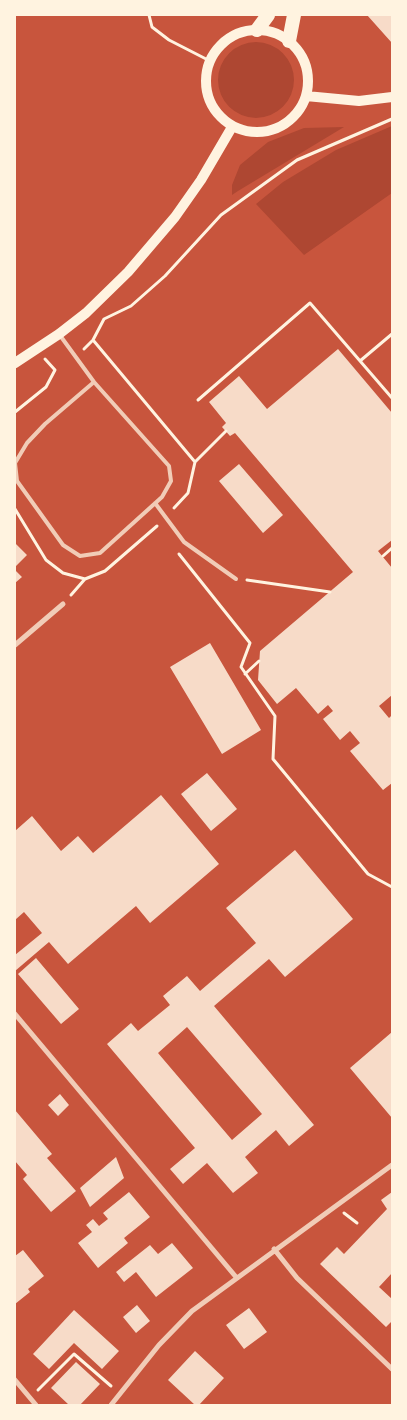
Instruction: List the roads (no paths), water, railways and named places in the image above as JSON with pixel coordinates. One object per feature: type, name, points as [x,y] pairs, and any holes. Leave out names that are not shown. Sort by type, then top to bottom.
[{"type":"highway","points":[[257,30],[268,15]]},
{"type":"highway","points":[[289,41],[294,15]]},
{"type":"main road","points":[[244,31],[271,32],[289,41],[299,52],[306,66],[308,87],[306,96],[295,116],[279,128],[252,133],[232,127],[217,114],[208,98],[206,78],[210,61],[225,41],[244,31]]},
{"type":"main road","points":[[306,96],[359,101],[392,97]]},
{"type":"main road","points":[[15,363],[59,334],[86,313],[128,272],[175,218],[201,180],[232,127]]},
{"type":"street","points":[[15,645],[62,604]]},
{"type":"street","points":[[15,1014],[236,1277]]},
{"type":"street","points":[[111,1405],[159,1344],[192,1311],[274,1249],[392,1165]]},
{"type":"street","points":[[274,1249],[297,1278],[392,1369]]},
{"type":"street","points":[[15,1380],[36,1405]]},
{"type":"lane","points":[[59,334],[94,382],[169,466],[171,481],[162,497],[100,553],[80,556],[63,545],[17,481],[15,463],[27,444],[45,424],[94,382]]},
{"type":"lane","points":[[156,503],[184,542],[236,579]]}]
